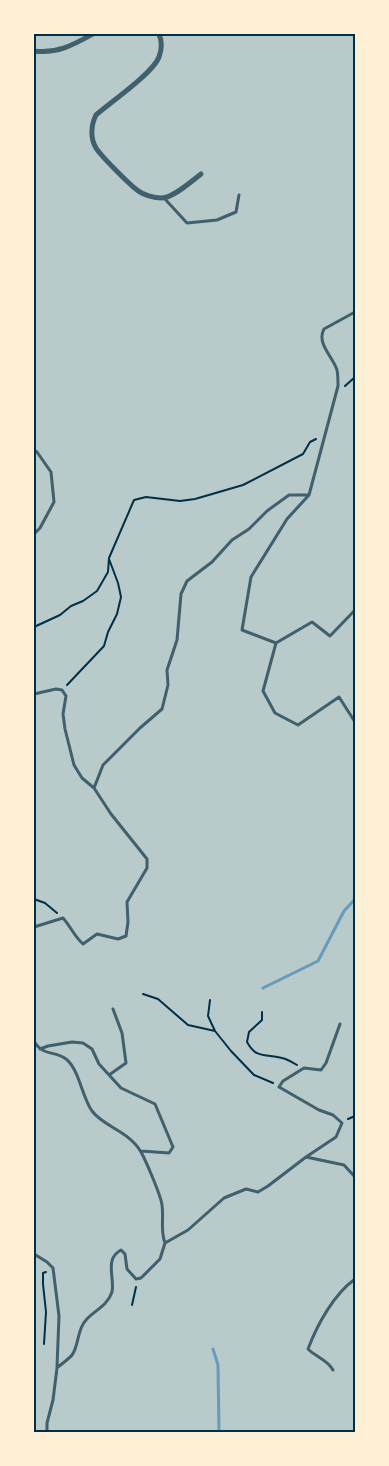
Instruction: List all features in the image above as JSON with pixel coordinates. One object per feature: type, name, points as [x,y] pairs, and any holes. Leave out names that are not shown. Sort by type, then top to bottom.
[{"type":"street","points":[[34,51],[48,53],[70,46],[93,34]]},
{"type":"street","points":[[159,34],[162,42],[159,57],[150,70],[96,115],[91,125],[96,148],[137,191],[150,196],[164,198],[173,194],[201,174]]},
{"type":"lane","points":[[164,198],[187,223],[217,220],[236,212],[239,195]]},
{"type":"lane","points":[[276,643],[242,630],[251,577],[288,519],[309,495],[338,386],[337,370],[322,340],[321,334],[324,329],[355,312]]},
{"type":"lane","points":[[34,450],[51,472],[54,502],[40,528],[34,534]]},
{"type":"lane","points":[[94,788],[103,765],[162,709],[168,685],[167,670],[177,640],[181,594],[187,581],[212,562],[232,540],[249,530],[281,501],[289,496],[309,495]]},
{"type":"lane","points":[[355,610],[330,636],[312,622],[276,643],[263,691],[275,713],[298,725],[340,697],[355,722]]},
{"type":"lane","points":[[34,694],[56,689],[62,690],[66,696],[63,714],[64,729],[74,765],[82,778],[94,788],[111,814],[147,859],[147,868],[127,902],[128,922],[126,936],[118,939],[97,934],[83,944],[74,936],[71,926],[63,918],[34,927]]},
{"type":"lane","points":[[109,1075],[126,1063],[122,1033],[113,1009]]},
{"type":"lane","points":[[165,1243],[188,1230],[224,1198],[246,1189],[258,1192],[336,1136],[342,1123],[333,1114],[319,1110],[279,1087],[283,1081],[304,1068],[321,1070],[326,1063],[340,1024]]},
{"type":"lane","points":[[34,1042],[44,1052],[68,1060],[92,1111],[126,1134],[141,1151],[162,1205],[162,1236],[165,1243],[160,1259],[141,1278],[136,1279],[128,1269],[125,1254],[121,1250],[116,1252],[111,1271],[113,1285],[111,1295],[99,1309],[84,1321],[72,1355],[57,1368]]},
{"type":"lane","points":[[40,1048],[72,1042],[83,1043],[92,1049],[99,1064],[121,1088],[155,1104],[173,1147],[169,1152],[141,1151]]},
{"type":"lane","points":[[306,1157],[344,1165],[355,1177]]},
{"type":"lane","points":[[34,1254],[53,1268],[59,1316],[57,1368],[47,1432]]},
{"type":"lane","points":[[333,1370],[330,1364],[312,1354],[308,1349],[315,1331],[331,1305],[350,1282],[355,1279]]},
{"type":"lane","points":[[350,1282],[355,1283]]},
{"type":"path","points":[[338,386],[346,386],[355,377]]},
{"type":"path","points":[[34,627],[60,615],[97,591],[108,572],[109,558],[134,500],[146,497],[180,501],[194,499],[243,485],[302,454],[310,442],[324,434]]},
{"type":"path","points":[[62,690],[104,646],[108,632],[117,614],[120,590],[109,558]]},
{"type":"path","points":[[34,899],[44,903],[63,918]]},
{"type":"path","points":[[143,994],[158,999],[188,1026],[215,1031]]},
{"type":"path","points":[[210,1000],[208,1016],[215,1031],[254,1075],[268,1080],[279,1087]]},
{"type":"path","points":[[262,1012],[262,1020],[250,1032],[248,1042],[253,1051],[260,1055],[283,1058],[304,1068]]},
{"type":"path","points":[[44,1344],[46,1312],[42,1284],[43,1273],[53,1268]]},
{"type":"path","points":[[132,1305],[136,1290],[136,1279]]},
{"type":"shaded area","points":[[34,34],[355,34],[355,1432],[34,1432]]},
{"type":"waterway","points":[[263,988],[318,961],[344,911],[355,899]]},
{"type":"waterway","points":[[213,1349],[218,1365],[219,1432]]}]
